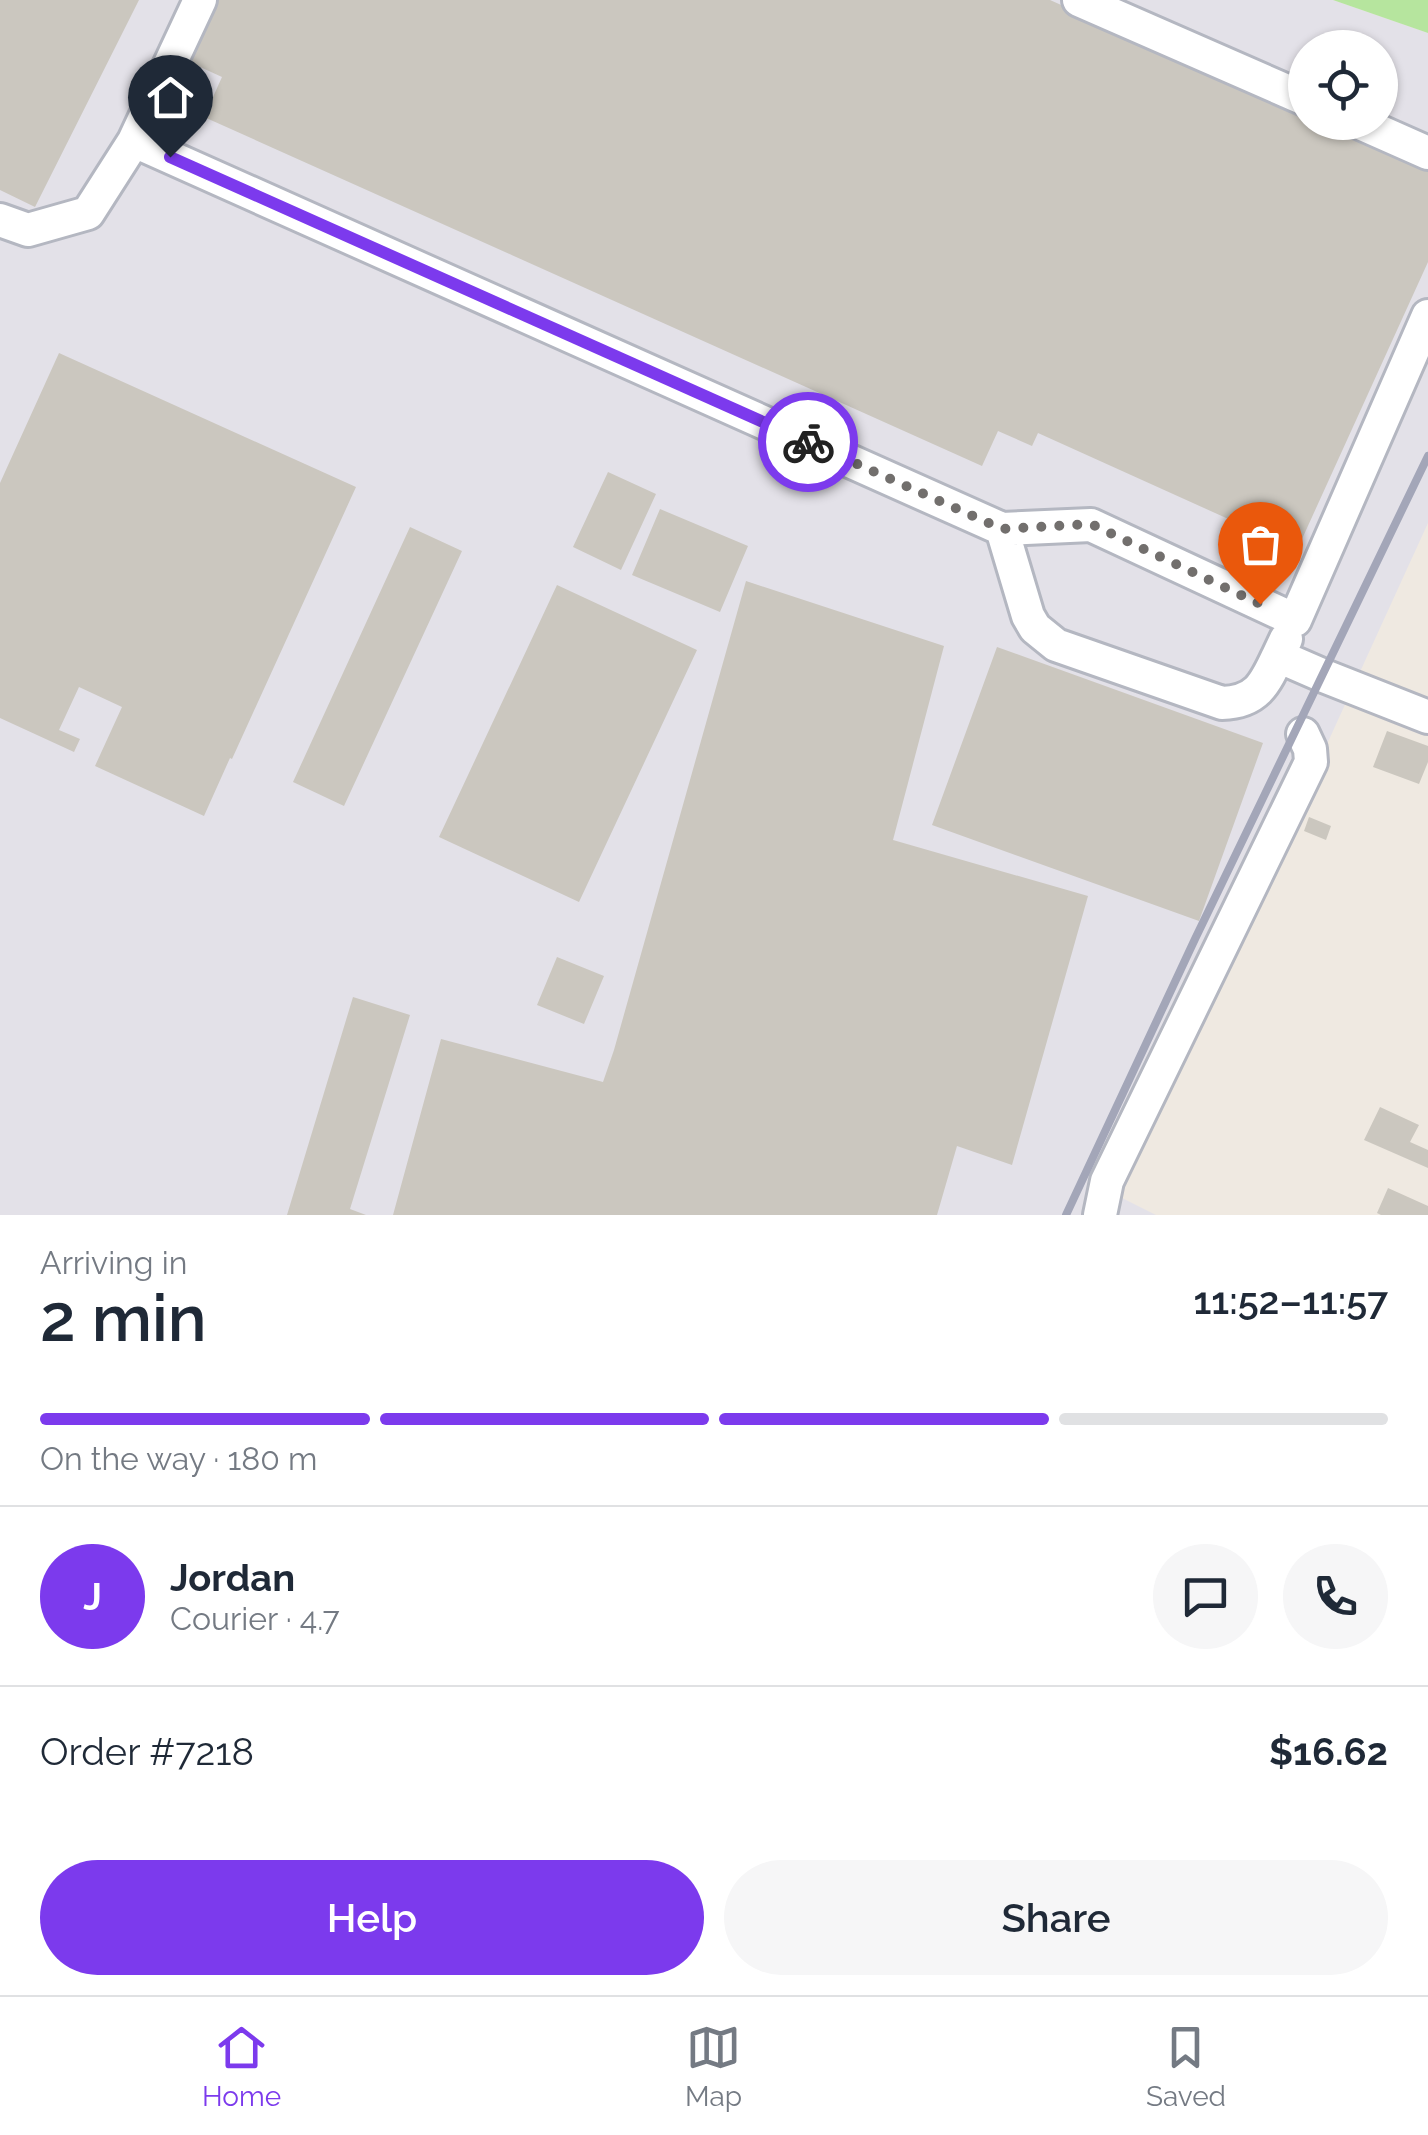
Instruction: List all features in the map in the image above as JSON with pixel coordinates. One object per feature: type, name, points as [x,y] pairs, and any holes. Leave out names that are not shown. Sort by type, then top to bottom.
[{"type":"street","points":[[0,220],[28,230],[88,213],[134,140],[200,0]]},
{"type":"street","points":[[1078,0],[1288,92]]},
{"type":"street","points":[[1398,136],[1426,146]]},
{"type":"street","points":[[134,140],[1002,529],[1091,524],[1294,620]]},
{"type":"street","points":[[1002,529],[1028,616],[1035,628],[1056,645],[1222,703],[1248,699],[1266,683],[1428,316]]},
{"type":"street","points":[[1278,656],[1428,717]]},
{"type":"street","points":[[1100,1215],[1107,1181],[1311,762],[1303,734]]},
{"type":"shaded area","points":[[0,0],[1333,0],[1428,33],[1428,523],[1120,1197],[1156,1215],[0,1215]]},
{"type":"green space","points":[[1333,0],[1428,0],[1428,33]]},
{"type":"building","points":[[0,0],[139,0],[35,207],[0,190]]},
{"type":"building","points":[[215,0],[1050,0],[1288,106],[1288,140],[1364,140],[1428,169],[1428,262],[1297,550],[1038,433],[1032,446],[998,431],[982,466],[204,117],[222,77],[187,61]]},
{"type":"building","points":[[59,353],[356,487],[204,816],[95,766],[122,707],[79,687],[59,730],[80,739],[74,752],[0,718],[0,483]]},
{"type":"building","points":[[608,472],[656,494],[621,570],[573,547]]},
{"type":"building","points":[[660,509],[748,546],[720,612],[632,575]]},
{"type":"building","points":[[410,527],[462,551],[344,806],[293,782]]},
{"type":"building","points":[[746,581],[944,646],[893,840],[1088,896],[1012,1165],[957,1146],[937,1215],[393,1215],[441,1039],[603,1082]]},
{"type":"building","points":[[557,585],[697,650],[579,902],[439,837]]},
{"type":"building","points":[[997,647],[1263,743],[1199,921],[932,825]]},
{"type":"building","points":[[1387,731],[1428,746],[1428,762],[1419,784],[1373,767]]},
{"type":"building","points":[[1309,817],[1331,826],[1326,840],[1304,831]]},
{"type":"building","points":[[557,957],[604,976],[584,1024],[537,1005]]},
{"type":"building","points":[[353,997],[410,1015],[350,1209],[366,1215],[287,1215]]},
{"type":"building","points":[[1380,1107],[1419,1125],[1410,1142],[1428,1150],[1428,1168],[1364,1140]]},
{"type":"building","points":[[1388,1188],[1428,1206],[1428,1215],[1377,1213]]},
{"type":"railway","points":[[1066,1215],[1428,456]]},
{"type":"way so far","points":[[808,442],[1002,529],[1091,524],[1260,604]]},
{"type":"route","points":[[170,157],[808,442]]}]
